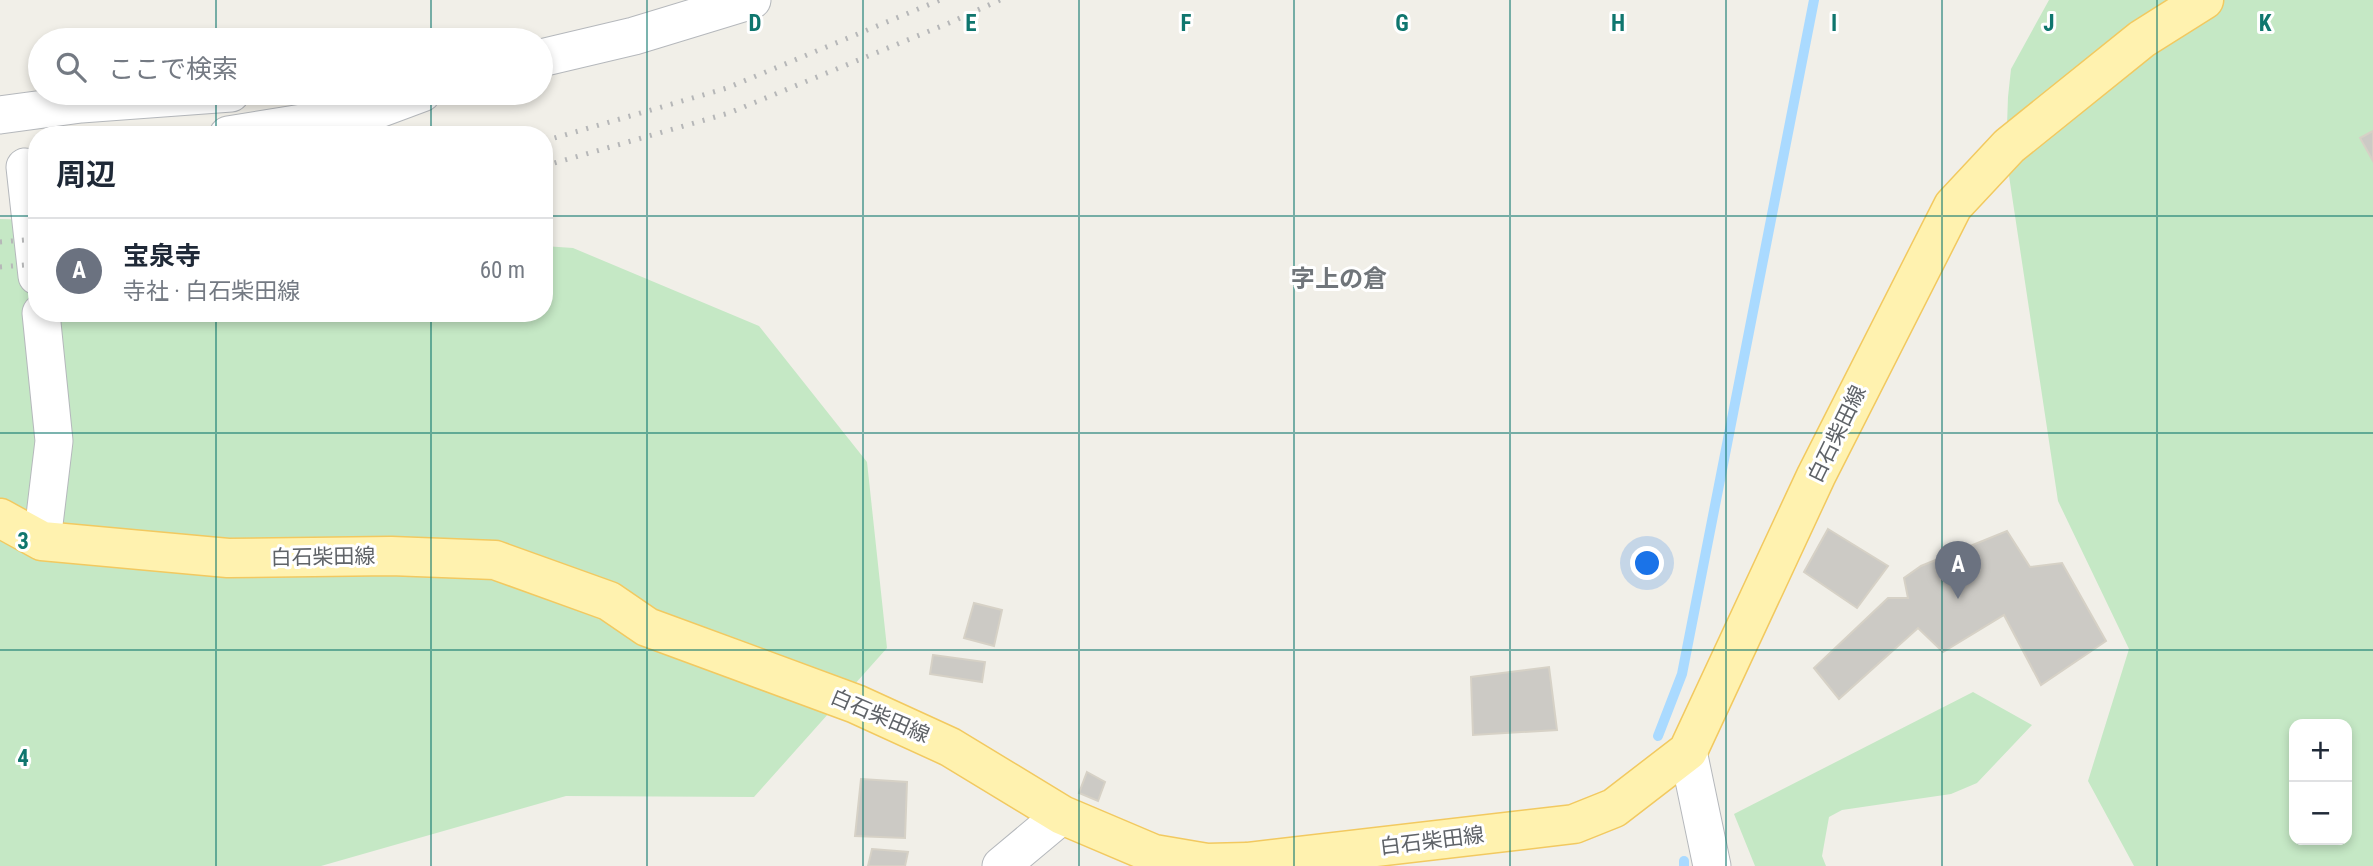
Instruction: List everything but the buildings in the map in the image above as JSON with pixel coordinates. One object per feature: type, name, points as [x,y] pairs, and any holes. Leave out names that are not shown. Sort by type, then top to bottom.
[{"type":"main road","name":"白石柴田線","points":[[0,518],[41,541],[228,558],[391,556],[495,561],[609,601],[647,627],[856,704],[950,747],[1062,815],[1154,854],[1207,863],[1247,862],[1574,824],[1614,808],[1688,751],[1816,476],[1953,206],[2009,146],[2142,38],[2204,0]]},
{"type":"street","points":[[553,55],[634,36],[752,0]]},
{"type":"street","points":[[0,115],[74,105]]},
{"type":"street","points":[[284,126],[371,112],[390,105]]},
{"type":"street","points":[[21,167],[28,215]]},
{"type":"street","points":[[41,541],[54,440],[42,322]]},
{"type":"street","points":[[1688,751],[1712,866]]},
{"type":"street","points":[[1001,866],[1062,815]]},
{"type":"green space","points":[[2049,0],[2373,0],[2373,866],[2134,866],[2088,781],[2129,649],[2058,501],[2006,156],[2011,69]]},
{"type":"green space","points":[[0,219],[28,220],[28,322],[553,322],[553,247],[573,248],[759,326],[867,462],[887,648],[754,797],[566,796],[321,866],[0,866]]},
{"type":"green space","points":[[1973,692],[2032,725],[1977,783],[1951,794],[1842,810],[1829,817],[1822,856],[1826,866],[1755,866],[1734,814]]},
{"type":"waterway","points":[[1658,736],[1682,674],[1814,0]]},
{"type":"waterway","points":[[1684,861],[1684,866]]},
{"type":"railway","points":[[553,138],[727,88],[940,0]]},
{"type":"railway","points":[[553,163],[729,113],[1000,0]]},
{"type":"railway","points":[[0,242],[28,240]]},
{"type":"railway","points":[[0,267],[28,265]]},
{"type":"place","name":"宝泉寺","points":[[1958,599]]},
{"type":"district","name":"字上の倉","points":[[1339,279]]}]
